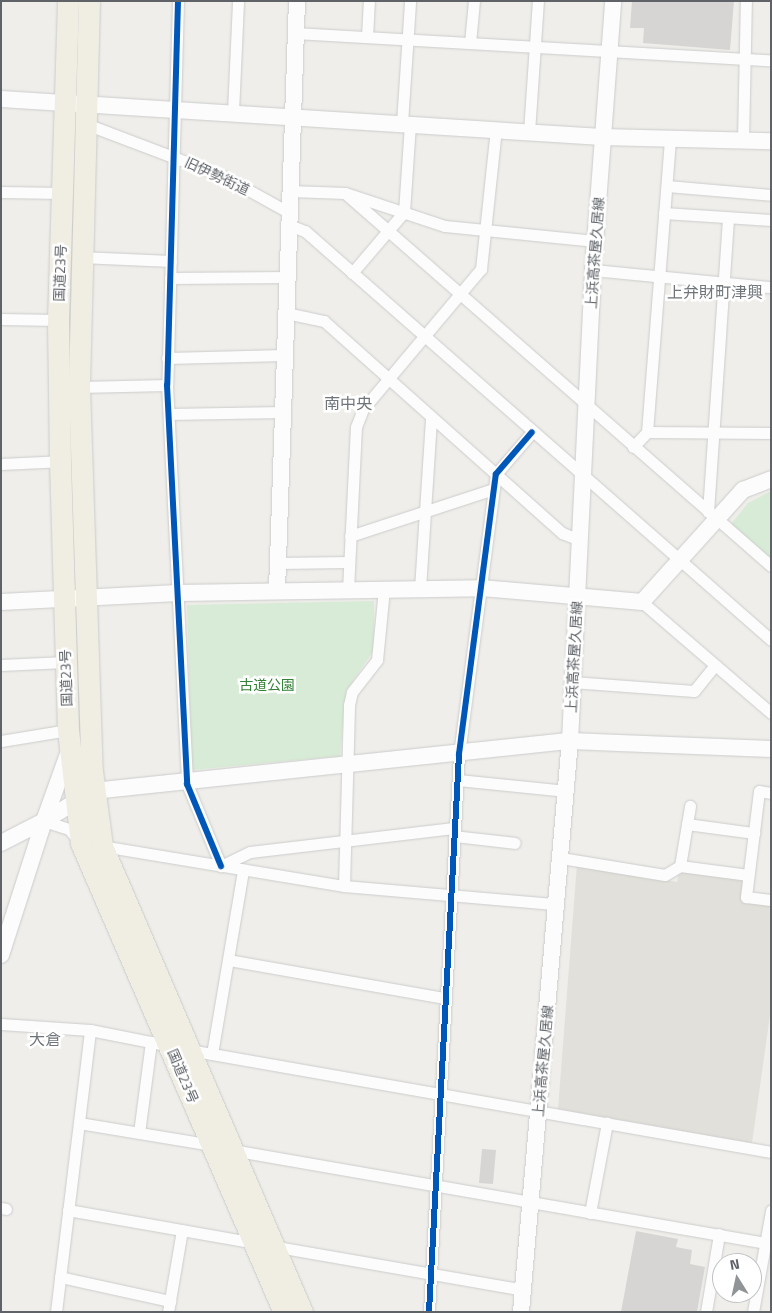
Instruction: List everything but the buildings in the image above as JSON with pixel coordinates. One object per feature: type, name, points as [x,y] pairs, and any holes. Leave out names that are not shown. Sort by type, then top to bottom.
[{"type":"highway","name":"国道23号","points":[[68,1],[76,102],[86,124],[80,257],[79,387],[93,791],[102,846],[169,1046],[232,1150],[284,1312]]},
{"type":"highway","name":"国道23号","points":[[89,1],[63,193],[58,320],[63,599],[68,741],[81,844],[212,1144],[264,1245],[302,1312]]},
{"type":"street","points":[[178,1],[167,384],[187,784],[221,866]]},
{"type":"street","points":[[233,112],[238,1]]},
{"type":"street","points":[[277,591],[297,1]]},
{"type":"street","points":[[367,37],[369,1]]},
{"type":"street","points":[[352,273],[390,231],[404,212],[410,1]]},
{"type":"street","points":[[470,43],[474,1]]},
{"type":"street","points":[[529,132],[538,1]]},
{"type":"street","name":"上浜高茶屋久居線","points":[[521,1312],[570,741],[586,407],[602,137],[613,1]]},
{"type":"street","points":[[743,140],[746,1]]},
{"type":"street","points":[[296,33],[771,60]]},
{"type":"street","points":[[1,99],[174,108],[602,137],[771,141]]},
{"type":"street","name":"旧伊勢街道","points":[[86,124],[223,176],[290,219],[771,640]]},
{"type":"street","points":[[348,590],[356,427],[364,408],[424,336],[461,296],[482,264],[496,129]]},
{"type":"street","points":[[633,447],[647,432],[670,139]]},
{"type":"street","points":[[666,186],[771,195]]},
{"type":"street","points":[[290,191],[345,193],[445,226],[596,241]]},
{"type":"street","points":[[1,192],[63,193]]},
{"type":"street","points":[[345,193],[586,407],[771,566]]},
{"type":"street","points":[[664,213],[771,220]]},
{"type":"street","points":[[712,516],[714,434],[728,218]]},
{"type":"street","points":[[80,257],[171,261]]},
{"type":"street","points":[[594,270],[771,287]]},
{"type":"street","points":[[170,278],[287,276]]},
{"type":"street","points":[[286,313],[324,321],[562,533],[580,540]]},
{"type":"street","points":[[1,319],[58,320]]},
{"type":"street","points":[[167,358],[285,355]]},
{"type":"street","points":[[79,387],[167,384]]},
{"type":"street","points":[[169,414],[283,412]]},
{"type":"street","points":[[420,589],[431,417]]},
{"type":"street","points":[[430,1312],[444,998],[459,754],[496,474],[532,432]]},
{"type":"street","points":[[647,432],[771,434]]},
{"type":"street","points":[[1,464],[81,460]]},
{"type":"street","points":[[642,602],[680,561],[712,516],[743,490],[771,479]]},
{"type":"street","points":[[350,536],[425,509],[494,489]]},
{"type":"street","points":[[278,563],[348,562]]},
{"type":"street","points":[[1,602],[178,593],[482,588],[642,602],[771,713]]},
{"type":"street","points":[[344,886],[349,765],[348,705],[352,692],[377,660],[384,589]]},
{"type":"street","points":[[1,665],[65,662]]},
{"type":"street","points":[[572,682],[694,691],[715,665]]},
{"type":"street","points":[[1,740],[68,741],[1,955]]},
{"type":"street","points":[[1,842],[44,821],[74,799],[93,791],[187,784],[570,741],[771,748]]},
{"type":"street","points":[[458,780],[566,791]]},
{"type":"street","points":[[771,793],[759,791],[746,896],[771,900]]},
{"type":"street","points":[[680,866],[690,806]]},
{"type":"street","points":[[44,821],[69,829],[81,844]]},
{"type":"street","points":[[687,824],[754,833]]},
{"type":"street","points":[[221,866],[250,852],[347,840],[454,832],[515,843]]},
{"type":"street","points":[[102,846],[344,886],[450,893],[556,904]]},
{"type":"street","points":[[561,858],[665,875],[680,866],[748,876]]},
{"type":"street","points":[[212,1054],[243,870]]},
{"type":"street","points":[[229,960],[444,998]]},
{"type":"street","points":[[1,1024],[90,1030],[212,1054],[771,1152]]},
{"type":"street","points":[[56,1312],[90,1030]]},
{"type":"street","points":[[139,1133],[169,1046]]},
{"type":"street","points":[[79,1123],[212,1144]]},
{"type":"street","points":[[590,1213],[607,1123]]},
{"type":"street","points":[[232,1150],[768,1243]]},
{"type":"street","points":[[68,1210],[523,1290]]},
{"type":"street","points":[[753,1312],[768,1243],[771,1211]]},
{"type":"street","points":[[60,1277],[169,1306],[182,1230]]},
{"type":"street","points":[[706,1312],[719,1234]]},
{"type":"shaded area","points":[[577,864],[677,882],[680,869],[746,878],[743,898],[771,902],[771,1008],[752,1143],[558,1109]]},
{"type":"green space","points":[[771,491],[771,560],[730,525],[748,503]]},
{"type":"green space","name":"古道公園","points":[[374,601],[374,650],[346,691],[340,756],[192,770],[187,605]]},
{"type":"cycle path","points":[[178,1],[167,385],[187,784],[221,866]]},
{"type":"cycle path","points":[[429,1312],[459,754],[496,474],[532,432]]},
{"type":"district","name":"上弁財町津興","points":[[715,292]]},
{"type":"district","name":"南中央","points":[[348,403]]},
{"type":"district","name":"大倉","points":[[45,1039]]}]
